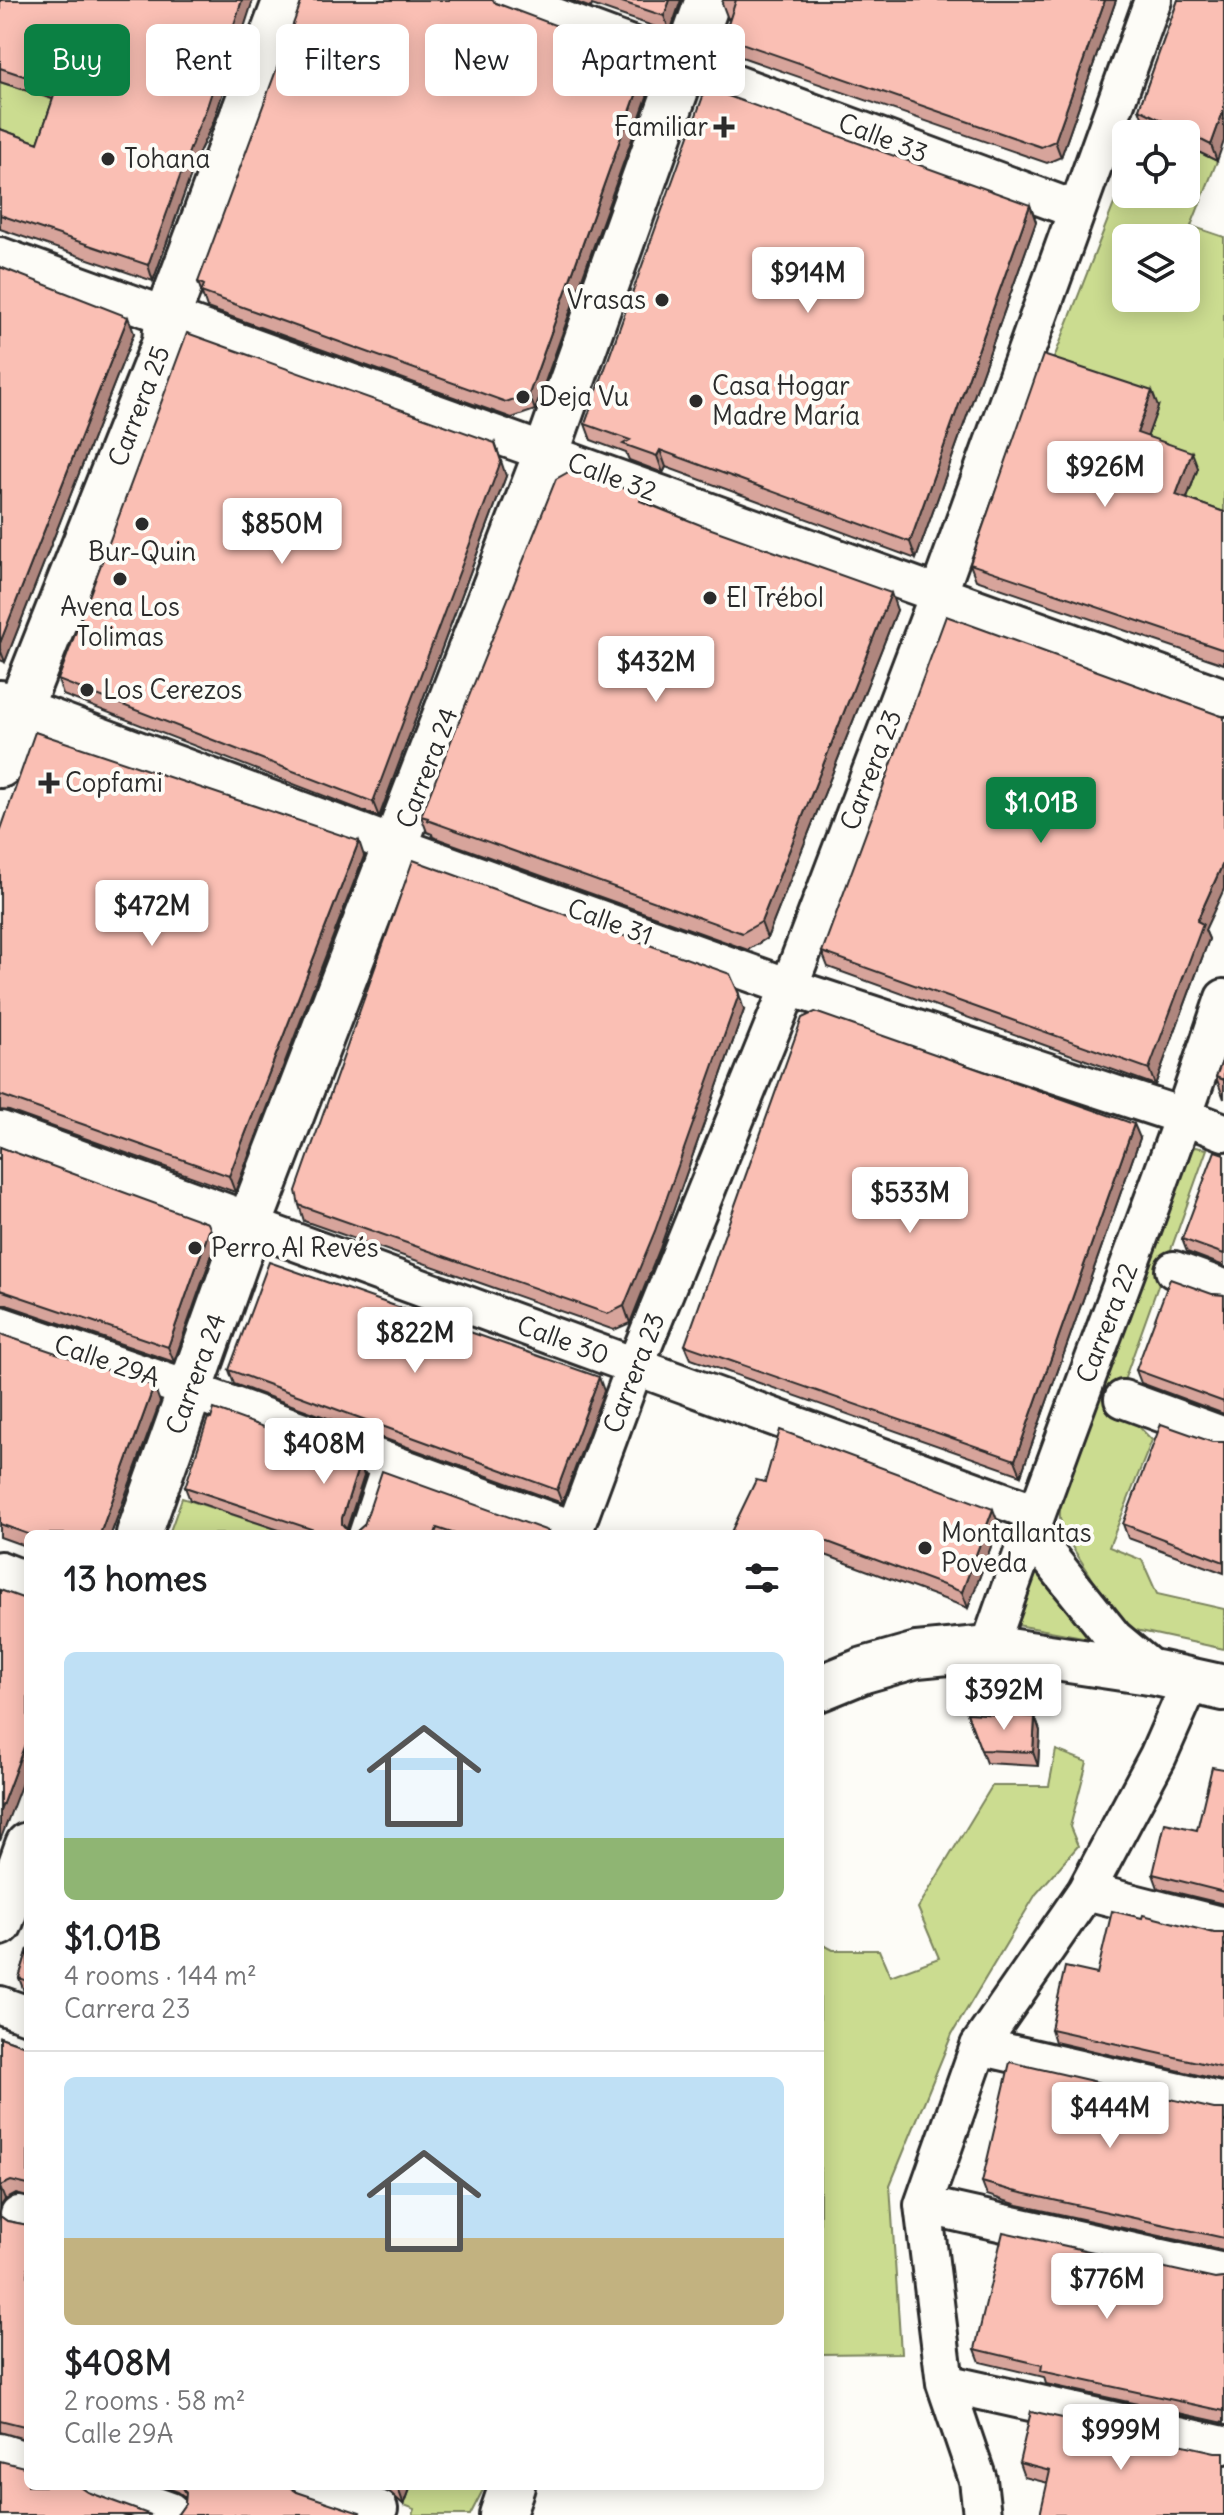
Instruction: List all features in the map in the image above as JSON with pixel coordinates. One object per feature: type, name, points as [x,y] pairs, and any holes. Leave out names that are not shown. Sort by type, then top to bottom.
[{"type":"main road","name":"Carrera 25","points":[[0,765],[10,703],[165,342],[167,318],[286,0]]},
{"type":"main road","name":"Carrera 24","points":[[699,24],[708,0]]},
{"type":"main road","name":"Carrera 24","points":[[140,1530],[249,1225],[546,454],[672,96]]},
{"type":"main road","name":"Calle 30","points":[[0,1134],[249,1225]]},
{"type":"main road","points":[[824,1686],[864,1670],[917,1655],[989,1648],[1190,1680]]},
{"type":"main road","points":[[0,1923],[24,1856]]},
{"type":"main road","points":[[502,2515],[511,2490]]},
{"type":"street","name":"Calle 33","points":[[510,0],[576,24]]},
{"type":"street","name":"Carrera 23","points":[[575,1530],[635,1366],[789,987],[938,595],[1153,0]]},
{"type":"street","name":"Calle 33","points":[[745,86],[1076,210]]},
{"type":"street","name":"Calle 32","points":[[0,256],[1224,697]]},
{"type":"street","name":"Calle 31","points":[[10,703],[789,987],[1224,1132]]},
{"type":"street","name":"Carrera 22","points":[[989,1648],[1032,1523],[1185,1117],[1224,998]]},
{"type":"street","name":"Calle 30","points":[[249,1225],[635,1366],[1032,1523]]},
{"type":"street","points":[[1174,1270],[1224,1288]]},
{"type":"street","name":"Calle 29A","points":[[0,1325],[190,1390],[569,1530]]},
{"type":"street","points":[[1123,1399],[1224,1436]]},
{"type":"street","points":[[982,2515],[978,2480],[945,2383],[923,2205],[979,2046],[1086,1891],[1158,1756],[1190,1680],[1114,1638],[1032,1523]]},
{"type":"street","points":[[0,1570],[24,1579]]},
{"type":"street","points":[[1086,1891],[1224,1926]]},
{"type":"street","points":[[0,2005],[24,2014]]},
{"type":"street","points":[[979,2046],[1224,2102]]},
{"type":"street","points":[[923,2205],[1224,2272]]},
{"type":"street","points":[[945,2383],[1224,2445]]},
{"type":"street","points":[[116,2490],[172,2504]]},
{"type":"street","points":[[321,2490],[379,2509]]},
{"type":"lane","points":[[359,1530],[382,1461]]},
{"type":"green space","points":[[0,82],[24,90],[24,96],[42,96],[63,103],[44,159],[0,143]]},
{"type":"green space","points":[[1200,153],[1217,161],[1200,204]]},
{"type":"green space","points":[[1112,208],[1198,208],[1192,224],[1112,224],[1112,312],[1200,312],[1200,229],[1224,237],[1224,526],[1182,511],[1143,449],[1049,371]]},
{"type":"green space","points":[[1191,1149],[1207,1149],[1116,1403],[1152,1440],[1109,1547],[1142,1560],[1157,1594],[1224,1609],[1224,1649],[1122,1627],[1066,1536],[1060,1514],[1065,1488]]},
{"type":"green space","points":[[182,1498],[279,1530],[170,1530]]},
{"type":"green space","points":[[1038,1563],[1105,1641],[1017,1625]]},
{"type":"green space","points":[[1056,1750],[1087,1762],[1070,1827],[1078,1846],[1036,1894],[952,2034],[890,2185],[901,2353],[824,2354],[824,1945],[833,1950],[879,1950],[890,1976],[939,1958],[918,1908],[992,1786],[1049,1786]]},
{"type":"green space","points":[[409,2490],[483,2490],[470,2515],[413,2515],[415,2509],[404,2505]]},
{"type":"building","points":[[0,0],[242,0],[234,24],[146,24],[146,96],[211,96],[148,265],[0,215],[0,129],[38,143],[54,96],[130,96],[130,24],[24,24],[24,76],[0,68]]},
{"type":"building","points":[[302,0],[492,0],[553,24],[553,96],[636,96],[529,394],[506,402],[201,292],[204,285],[198,282],[276,70],[276,96],[409,96],[409,24],[293,24]]},
{"type":"building","points":[[616,0],[670,0],[664,16]]},
{"type":"building","points":[[736,0],[1105,0],[1055,141],[1041,147],[745,44],[745,24],[728,24]]},
{"type":"building","points":[[1178,0],[1224,0],[1224,109],[1211,145],[1200,140],[1200,120],[1161,120],[1139,109]]},
{"type":"building","points":[[703,96],[728,96],[1030,205],[910,542],[660,450],[657,456],[623,444],[630,440],[585,424]]},
{"type":"building","points":[[0,267],[128,317],[0,643]]},
{"type":"building","points":[[187,333],[495,443],[501,461],[373,802],[58,680]]},
{"type":"building","points":[[1043,355],[1152,391],[1137,433],[1192,452],[1176,495],[1224,512],[1224,650],[970,564]]},
{"type":"building","points":[[572,470],[642,495],[640,501],[703,526],[891,593],[761,922],[742,933],[421,816],[556,479]]},
{"type":"building","points":[[946,616],[1224,717],[1224,861],[1197,921],[1203,924],[1149,1069],[822,952]]},
{"type":"building","points":[[35,732],[359,841],[229,1176],[0,1095],[0,832]]},
{"type":"building","points":[[413,860],[730,974],[739,994],[655,1231],[624,1306],[608,1314],[299,1205],[296,1191]]},
{"type":"building","points":[[815,1012],[1134,1124],[1015,1460],[685,1345],[802,1018]]},
{"type":"building","points":[[1224,1056],[1224,1080],[1216,1077]]},
{"type":"building","points":[[0,1147],[208,1223],[210,1228],[168,1347],[0,1290]]},
{"type":"building","points":[[1215,1151],[1224,1154],[1224,1254],[1182,1239]]},
{"type":"building","points":[[269,1262],[599,1377],[557,1490],[229,1370]]},
{"type":"building","points":[[1170,1279],[1212,1294],[1224,1295],[1224,1402],[1136,1370]]},
{"type":"building","points":[[0,1334],[154,1386],[101,1530],[24,1530],[24,1533],[0,1524]]},
{"type":"building","points":[[214,1409],[360,1462],[342,1518],[342,1524],[347,1530],[314,1530],[185,1487],[208,1418],[211,1419]]},
{"type":"building","points":[[1161,1424],[1212,1442],[1224,1442],[1224,1562],[1123,1524]]},
{"type":"building","points":[[780,1430],[993,1509],[962,1592],[824,1540],[824,1530],[732,1530],[756,1480],[765,1482]]},
{"type":"building","points":[[382,1471],[545,1530],[443,1530],[358,1530],[364,1525]]},
{"type":"building","points":[[0,1590],[24,1599],[24,1747],[0,1811]]},
{"type":"building","points":[[967,1713],[1035,1717],[1033,1752],[981,1750]]},
{"type":"building","points":[[1212,1767],[1224,1769],[1224,1892],[1153,1874],[1165,1823],[1197,1830]]},
{"type":"building","points":[[1112,1911],[1224,1933],[1224,2068],[1051,2029],[1065,1967],[1097,1974]]},
{"type":"building","points":[[24,1962],[24,1980],[19,1978]]},
{"type":"building","points":[[0,2037],[24,2046],[24,2184],[11,2181],[0,2186]]},
{"type":"building","points":[[1010,2062],[1224,2109],[1224,2238],[982,2182]]},
{"type":"building","points":[[0,2216],[7,2221],[24,2224],[24,2426],[0,2420]]},
{"type":"building","points":[[1003,2232],[1215,2279],[1224,2278],[1224,2411],[1041,2371],[1042,2365],[975,2349]]},
{"type":"building","points":[[1031,2411],[1224,2452],[1224,2515],[1040,2515],[1050,2471],[1019,2463]]},
{"type":"building","points":[[0,2461],[24,2467],[24,2490],[85,2490],[151,2515],[0,2515]]},
{"type":"building","points":[[184,2490],[294,2490],[360,2513],[176,2515],[185,2504]]},
{"type":"place","name":"Familiar","points":[[724,127]]},
{"type":"place","name":"Tohana","points":[[108,159]]},
{"type":"place","name":"Vrasas","points":[[662,300]]},
{"type":"place","name":"Deja Vu","points":[[523,397]]},
{"type":"place","name":"Casa Hogar Madre María","points":[[696,401]]},
{"type":"place","name":"Bur-Quin","points":[[142,524]]},
{"type":"place","name":"Avena Los Tolimas","points":[[120,579]]},
{"type":"place","name":"El Trébol","points":[[710,598]]},
{"type":"place","name":"Los Cerezos","points":[[87,690]]},
{"type":"place","name":"Copfami","points":[[49,783]]},
{"type":"place","name":"Perro Al Revés","points":[[195,1248]]},
{"type":"place","name":"Montallantas Poveda","points":[[925,1548]]}]
